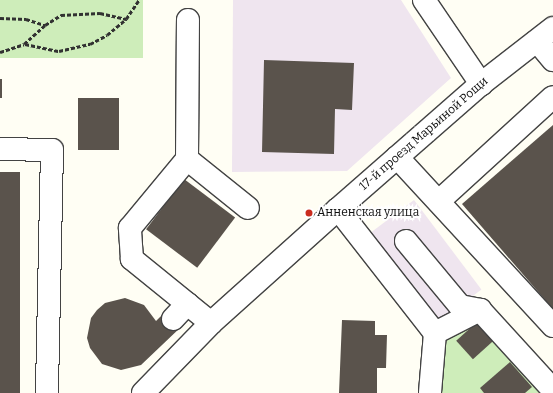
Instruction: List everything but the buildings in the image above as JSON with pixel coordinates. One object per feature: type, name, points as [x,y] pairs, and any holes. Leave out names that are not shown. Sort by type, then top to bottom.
[{"type":"street","points":[[424,0],[481,84]]},
{"type":"street","points":[[188,20],[187,159],[130,228],[132,259],[180,311],[211,323]]},
{"type":"street","points":[[545,35],[553,60]]},
{"type":"street","name":"17-й проезд Марьиной Рощи","points":[[143,393],[211,323],[338,209],[481,84],[545,35]]},
{"type":"street","points":[[439,201],[553,97]]},
{"type":"street","points":[[0,148],[52,150],[47,393]]},
{"type":"street","points":[[397,158],[439,201],[553,326]]},
{"type":"street","points":[[187,159],[248,208]]},
{"type":"street","points":[[338,209],[435,332],[430,393]]},
{"type":"street","points":[[406,241],[460,306],[480,310],[553,390]]},
{"type":"street","points":[[435,332],[480,310]]},
{"type":"path","points":[[24,44],[60,51],[75,49],[90,44],[107,35],[126,19],[139,0]]},
{"type":"path","points":[[0,52],[24,44],[45,25],[61,15],[82,12],[126,19]]},
{"type":"path","points":[[0,18],[26,19],[45,25]]},
{"type":"shaded area","points":[[233,0],[401,0],[451,78],[347,171],[232,172]]},
{"type":"shaded area","points":[[414,200],[481,289],[438,322],[371,232]]},
{"type":"green space","points":[[0,0],[143,0],[143,58],[0,58]]},
{"type":"green space","points":[[479,317],[545,393],[435,393],[439,336]]},
{"type":"place","name":"Анненская улица","points":[[309,213]]}]
